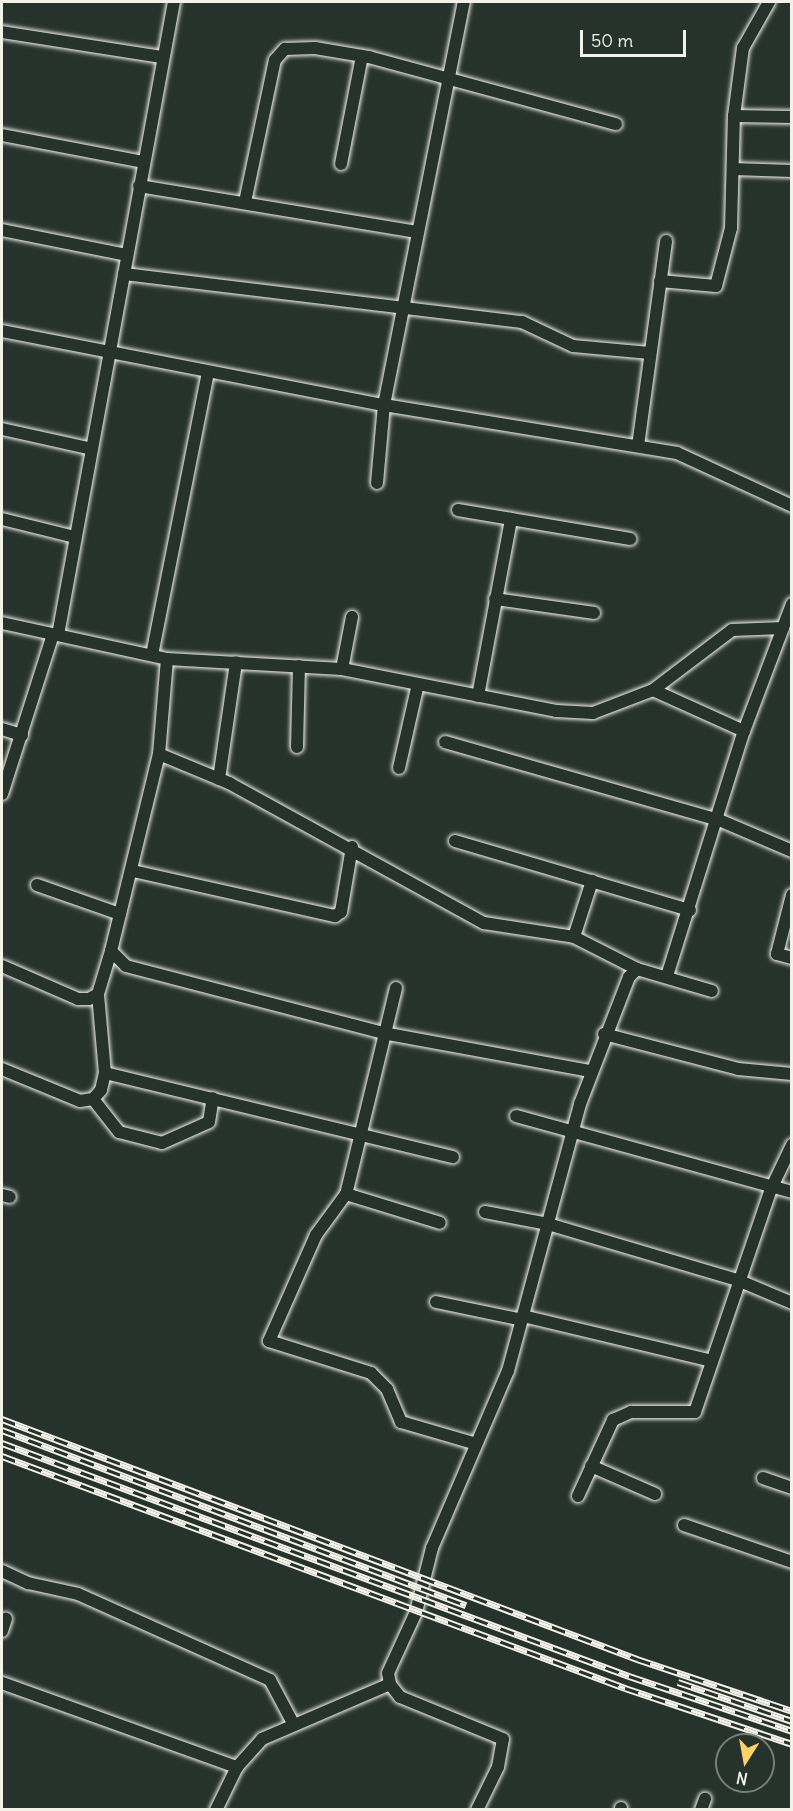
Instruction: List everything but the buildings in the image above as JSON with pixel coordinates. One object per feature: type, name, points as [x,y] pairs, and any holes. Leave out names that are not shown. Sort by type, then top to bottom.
[{"type":"street","points":[[2,794],[56,635],[174,2]]},
{"type":"street","points":[[377,483],[384,405],[406,309],[417,232],[446,78],[464,2]]},
{"type":"street","points":[[660,281],[716,286],[730,228],[734,116],[743,48],[769,2]]},
{"type":"street","points":[[2,32],[162,57]]},
{"type":"street","points":[[245,202],[277,56],[297,47],[362,56],[616,124]]},
{"type":"street","points":[[341,164],[362,56]]},
{"type":"street","points":[[734,116],[792,117]]},
{"type":"street","points":[[2,135],[143,162]]},
{"type":"street","points":[[733,169],[792,171]]},
{"type":"street","points":[[139,186],[417,232]]},
{"type":"street","points":[[2,230],[127,255]]},
{"type":"street","points":[[638,446],[666,241]]},
{"type":"street","points":[[124,274],[522,322],[573,346],[650,353]]},
{"type":"street","points":[[2,331],[110,354],[384,405],[676,453],[792,506]]},
{"type":"street","points":[[152,655],[208,372]]},
{"type":"street","points":[[2,429],[92,449]]},
{"type":"street","points":[[458,510],[630,539]]},
{"type":"street","points":[[2,519],[75,537]]},
{"type":"street","points":[[478,696],[511,519]]},
{"type":"street","points":[[495,599],[594,613]]},
{"type":"street","points":[[668,976],[719,820],[744,731],[792,604]]},
{"type":"street","points":[[342,669],[352,617]]},
{"type":"street","points":[[2,623],[166,659],[342,669],[556,711],[593,713],[653,690],[732,630],[783,628]]},
{"type":"street","points":[[778,642],[792,645]]},
{"type":"street","points":[[2,1069],[80,1101],[93,1099],[101,1090],[105,1073],[98,994],[133,871],[159,754],[166,659]]},
{"type":"street","points":[[219,778],[236,662]]},
{"type":"street","points":[[297,747],[299,666]]},
{"type":"street","points":[[399,768],[418,684]]},
{"type":"street","points":[[653,690],[744,731]]},
{"type":"street","points":[[2,729],[22,735]]},
{"type":"street","points":[[445,742],[719,820],[792,851]]},
{"type":"street","points":[[159,754],[219,778],[352,848],[484,923],[574,937],[637,969],[668,976],[712,991]]},
{"type":"street","points":[[455,841],[690,910]]},
{"type":"street","points":[[133,871],[335,916],[342,912],[352,848]]},
{"type":"street","points":[[574,937],[592,881]]},
{"type":"street","points":[[37,885],[120,914]]},
{"type":"street","points":[[792,895],[777,954],[792,958]]},
{"type":"street","points":[[111,951],[126,966],[383,1034],[591,1071]]},
{"type":"street","points":[[2,966],[78,999],[98,994]]},
{"type":"street","points":[[477,1809],[498,1767],[503,1739],[416,1706],[390,1684],[388,1673],[416,1612],[432,1548],[508,1371],[591,1071],[629,976],[637,969]]},
{"type":"street","points":[[396,988],[346,1194],[312,1243],[269,1341],[371,1373],[387,1389],[401,1422],[476,1444]]},
{"type":"street","points":[[604,1034],[738,1069],[792,1074]]},
{"type":"street","points":[[105,1073],[453,1158]]},
{"type":"street","points":[[93,1099],[118,1132],[162,1143],[209,1122],[213,1098]]},
{"type":"street","points":[[516,1116],[573,1130],[771,1189],[792,1192]]},
{"type":"street","points":[[578,1496],[604,1431],[622,1414],[694,1412],[771,1189],[792,1144]]},
{"type":"street","points":[[346,1194],[440,1223]]},
{"type":"street","points":[[485,1212],[548,1224],[740,1281],[792,1303]]},
{"type":"street","points":[[436,1302],[522,1318],[712,1361]]},
{"type":"street","points":[[591,1466],[655,1494]]},
{"type":"street","points":[[763,1478],[792,1488]]},
{"type":"street","points":[[684,1525],[792,1562]]},
{"type":"street","points":[[2,1571],[28,1583],[78,1594],[270,1680],[293,1723]]},
{"type":"street","points":[[2,1683],[237,1767]]},
{"type":"street","points":[[216,1809],[237,1767],[262,1739],[293,1723],[390,1684]]},
{"type":"railway","points":[[2,1419],[637,1659],[792,1711]]},
{"type":"railway","points":[[2,1430],[466,1605]]},
{"type":"railway","points":[[2,1443],[629,1676],[792,1731]]},
{"type":"railway","points":[[2,1456],[625,1688],[792,1744]]},
{"type":"railway","points":[[678,1682],[792,1721]]}]
